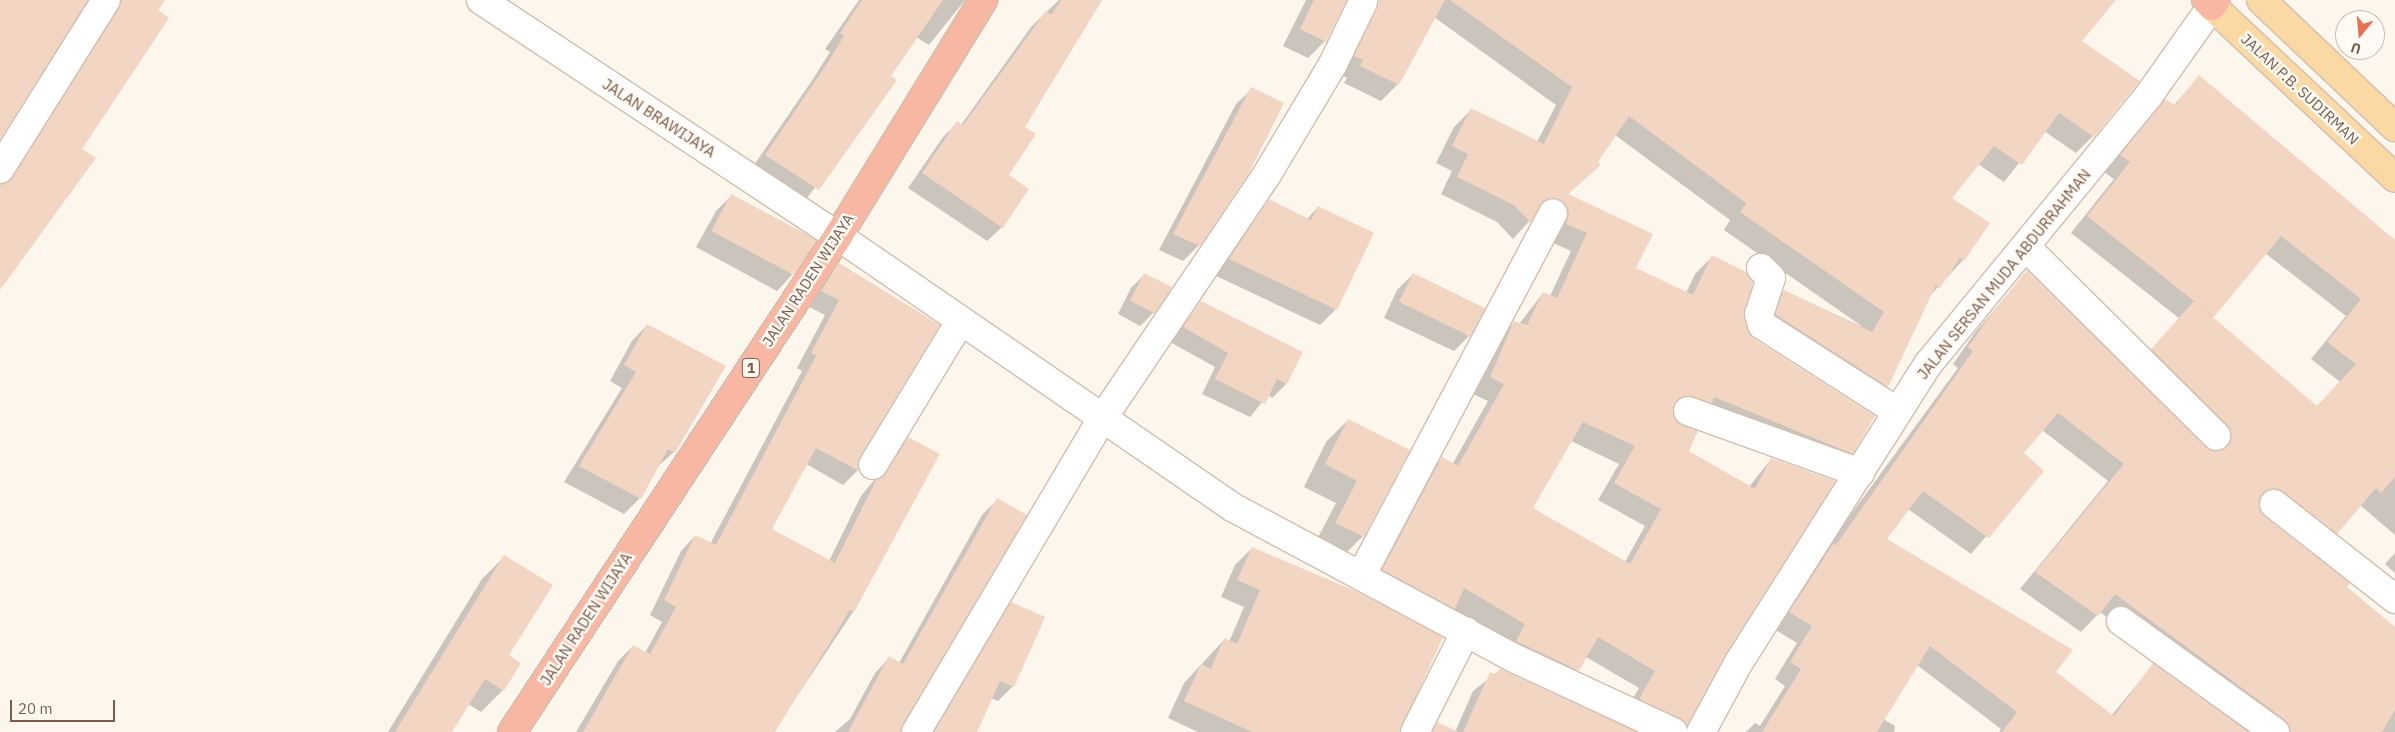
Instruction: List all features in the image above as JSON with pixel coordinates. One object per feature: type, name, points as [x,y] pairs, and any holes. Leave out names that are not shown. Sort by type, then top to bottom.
[{"type":"highway","name":"JALAN RADEN WIJAYA","points":[[512,732],[838,236],[983,0]]},
{"type":"main road","points":[[2261,0],[2395,126]]},
{"type":"main road","name":"JALAN P.B. SUDIRMAN","points":[[2211,2],[2395,178]]},
{"type":"street","points":[[0,169],[106,0]]},
{"type":"street","name":"JALAN BRAWIJAYA","points":[[481,0],[838,236],[960,322],[1234,508],[1362,574],[1466,631],[1673,732]]},
{"type":"street","points":[[916,732],[944,689],[959,659],[1102,419],[1266,176],[1332,64],[1363,2]]},
{"type":"street","name":"JALAN SERSAN MUDA ABDURRAHMAN","points":[[1701,732],[1739,662],[1929,363],[2149,95],[2211,2]]},
{"type":"street","points":[[1362,574],[1553,214]]},
{"type":"street","points":[[2026,246],[2216,436]]},
{"type":"street","points":[[1761,268],[1771,278],[1759,314],[1762,325],[1898,412]]},
{"type":"street","points":[[873,465],[960,322]]},
{"type":"street","points":[[1688,410],[1860,473]]},
{"type":"street","points":[[2274,504],[2395,599]]},
{"type":"street","points":[[2121,621],[2275,732]]},
{"type":"street","points":[[1414,732],[1466,631]]},
{"type":"building","points":[[0,0],[88,0],[0,140]]},
{"type":"building","points":[[122,0],[165,0],[158,10],[169,18],[82,149],[96,158],[0,290],[0,185],[13,177]]},
{"type":"building","points":[[862,0],[943,0],[891,76],[897,80],[819,190],[765,155],[828,62],[844,36],[840,33]]},
{"type":"building","points":[[1061,0],[1102,0],[1025,127],[1036,134],[1009,175],[1029,189],[1003,228],[922,173],[957,121],[963,125],[1046,11],[1051,15]]},
{"type":"building","points":[[1314,0],[1347,0],[1326,42],[1300,29]]},
{"type":"building","points":[[1378,0],[1445,0],[1399,85],[1360,66],[1363,60],[1354,56]]},
{"type":"building","points":[[1450,0],[2116,0],[2082,41],[2140,81],[2094,137],[2059,113],[2022,165],[1994,146],[1952,198],[1990,223],[1964,261],[1960,258],[1940,288],[1936,285],[1888,387],[1775,314],[1784,290],[1872,332],[1884,312],[1740,212],[1746,203],[1629,116],[1598,162],[1601,165],[1568,194],[1653,234],[1636,268],[1693,295],[1712,255],[1746,272],[1753,282],[1744,318],[1753,338],[1875,416],[1853,454],[1714,397],[1712,403],[1685,396],[1674,405],[1676,421],[1698,431],[1689,451],[1755,489],[1771,458],[1836,481],[1726,654],[1687,726],[1639,699],[1655,671],[1598,637],[1579,671],[1516,641],[1525,624],[1464,588],[1455,609],[1382,570],[1442,457],[1458,466],[1504,384],[1490,377],[1514,321],[1527,325],[1543,292],[1557,298],[1587,233],[1566,224],[1569,213],[1560,200],[1544,201],[1531,223],[1514,205],[1457,177],[1468,154],[1452,146],[1471,108],[1544,144],[1572,87]],"holes":[[[1583,422],[1635,446],[1614,483],[1661,509],[1630,564],[1533,508]]]},
{"type":"building","points":[[2199,75],[2395,240],[2395,477],[2381,493],[2376,488],[2337,534],[2277,489],[2268,490],[2259,502],[2264,516],[2350,583],[2347,587],[2395,627],[2395,710],[2382,732],[2290,732],[2284,719],[2115,594],[2098,616],[2035,572],[2124,464],[2058,413],[2024,453],[2044,471],[1989,538],[1923,491],[1887,539],[2073,650],[2056,672],[2114,716],[2153,663],[2248,732],[2002,732],[2017,712],[1930,646],[1877,732],[1762,732],[1801,669],[1790,662],[1812,626],[1789,612],[1833,544],[1836,545],[1973,351],[1968,347],[1992,313],[2027,270],[2212,451],[2227,447],[2231,432],[2227,425],[2151,349],[2194,301],[2087,216],[2130,162],[2120,155],[2165,99],[2175,105]],"holes":[[[2281,236],[2361,299],[2327,342],[2356,364],[2317,406],[2196,302],[2214,317]]]},
{"type":"building","points":[[1251,87],[1284,103],[1249,173],[1200,246],[1173,234]]},
{"type":"building","points":[[731,194],[817,240],[797,277],[711,231]]},
{"type":"building","points":[[1269,199],[1311,220],[1318,206],[1374,233],[1337,310],[1229,259]]},
{"type":"building","points":[[839,263],[940,325],[860,457],[859,471],[816,448],[772,529],[835,563],[876,480],[886,473],[908,437],[940,454],[854,612],[850,610],[775,732],[583,732],[633,645],[650,654],[676,607],[664,600],[695,535],[716,545],[816,356],[811,353],[839,300],[821,291]]},
{"type":"building","points":[[1144,273],[1172,287],[1158,315],[1130,301]]},
{"type":"building","points":[[1413,273],[1486,309],[1472,337],[1399,302]]},
{"type":"building","points":[[1201,301],[1303,352],[1287,384],[1277,379],[1265,404],[1215,379],[1228,353],[1183,327]]},
{"type":"building","points":[[647,324],[726,366],[675,453],[668,449],[641,499],[579,466],[636,372],[624,365]]},
{"type":"building","points":[[1348,419],[1410,450],[1364,537],[1335,523],[1357,481],[1325,464]]},
{"type":"building","points":[[997,498],[1027,515],[900,732],[848,732],[889,656],[903,664]]},
{"type":"building","points":[[1252,547],[1358,592],[1443,637],[1400,732],[1252,732],[1184,701],[1201,664],[1211,669],[1224,638],[1237,644],[1260,590],[1237,580]]},
{"type":"building","points":[[504,555],[553,585],[509,655],[521,663],[504,691],[485,679],[452,732],[395,732]]},
{"type":"building","points":[[1011,602],[1045,617],[1014,687],[1000,681],[977,732],[934,732]]},
{"type":"building","points":[[1500,668],[1636,732],[1463,732],[1490,672],[1496,675]]},
{"type":"building","points":[[1437,722],[1459,732],[1432,732]]}]
